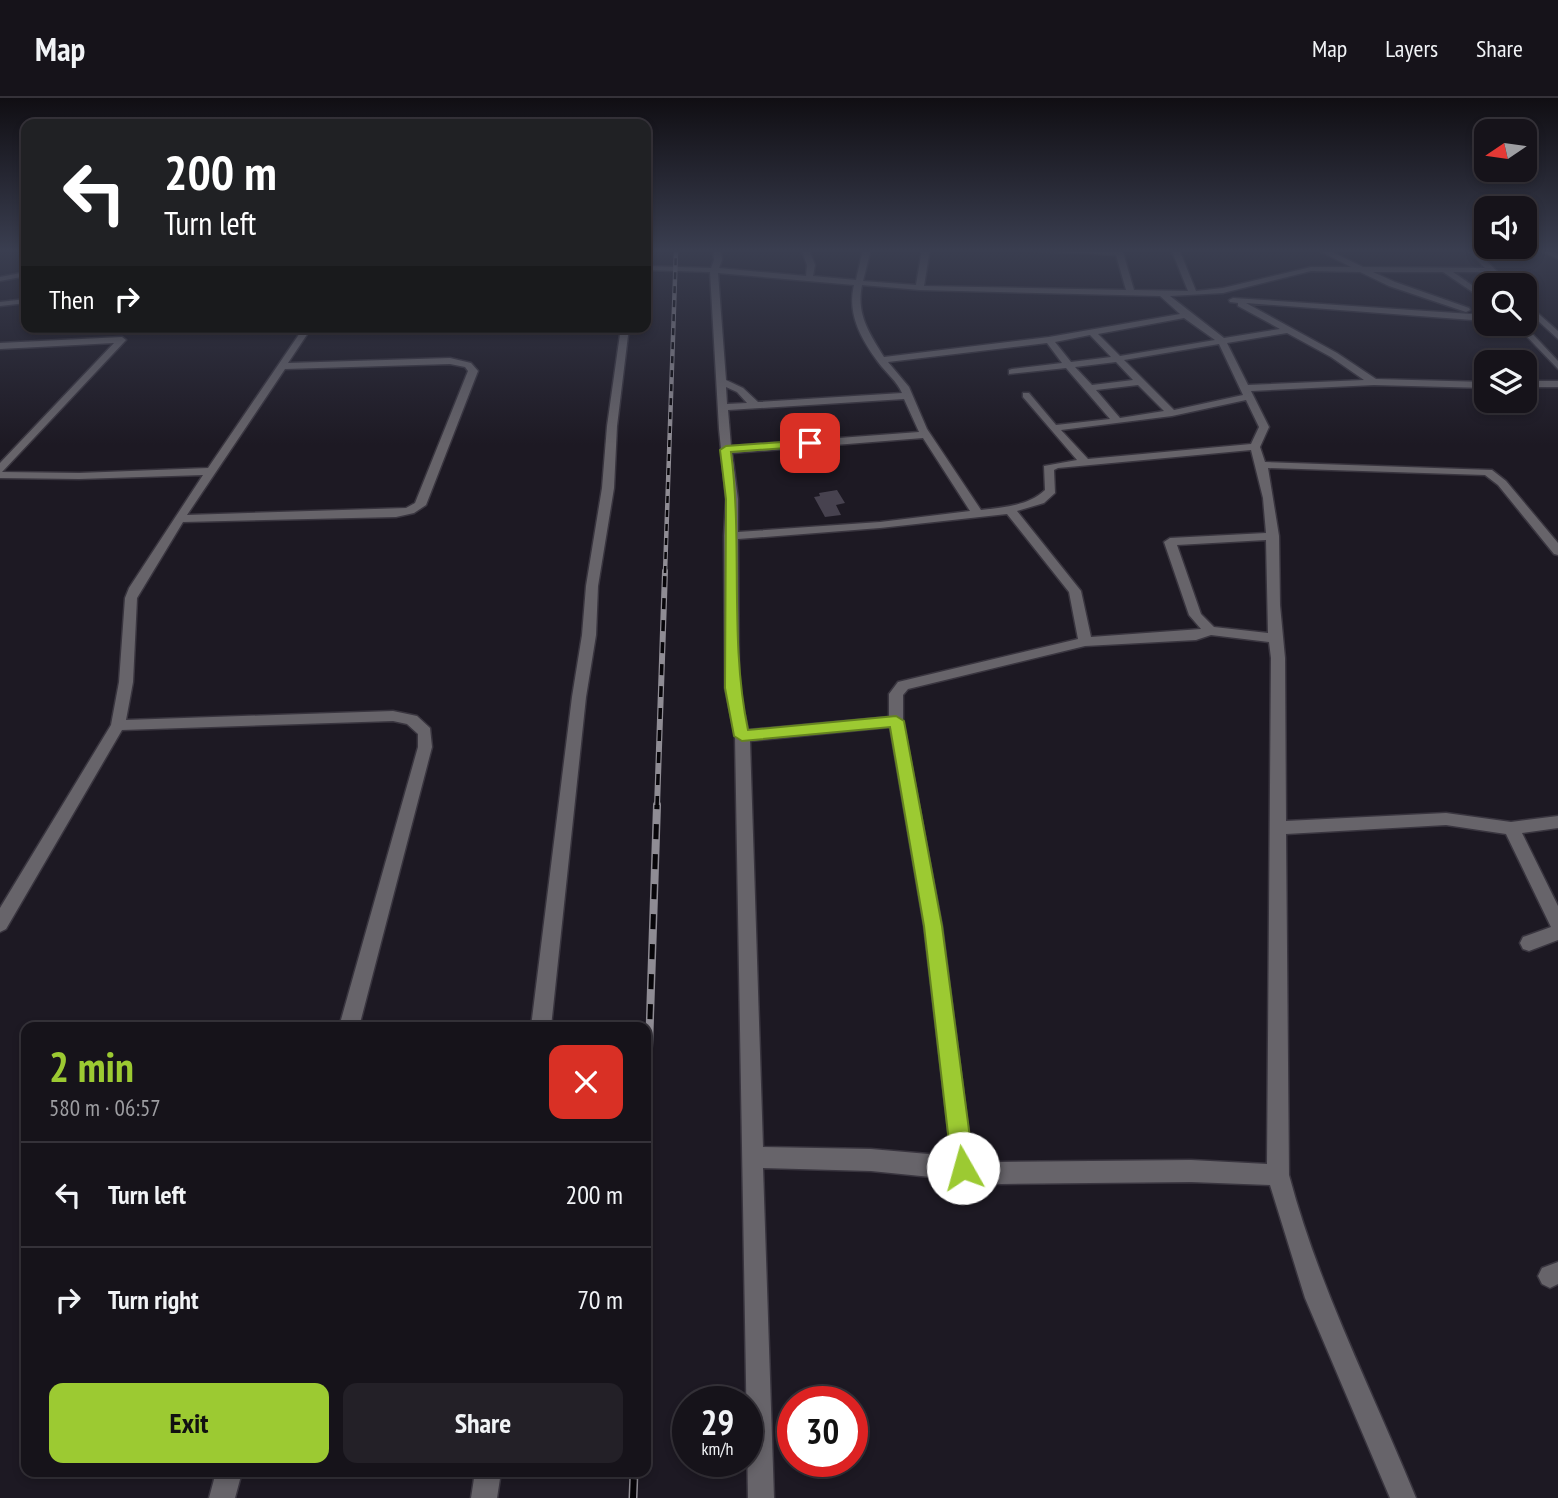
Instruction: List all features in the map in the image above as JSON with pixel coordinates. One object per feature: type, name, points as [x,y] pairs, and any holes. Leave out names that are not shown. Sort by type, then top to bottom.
[{"type":"street","points":[[717,314],[732,499],[732,688],[742,736],[761,1498]]},
{"type":"street","points":[[857,314],[858,321],[881,360],[908,396],[926,435],[978,514]]},
{"type":"street","points":[[881,360],[1049,340],[1184,314]]},
{"type":"street","points":[[1186,314],[1222,341],[1264,427],[1255,447],[1261,465],[1273,536],[1275,638],[1278,658],[1278,1175],[1287,1218],[1304,1264],[1403,1498]]},
{"type":"street","points":[[1260,314],[1374,382]]},
{"type":"street","points":[[1433,314],[1474,317]]},
{"type":"street","points":[[1537,316],[1558,336]]},
{"type":"street","points":[[1012,372],[1116,359],[1290,330]]},
{"type":"street","points":[[1092,332],[1172,413]]},
{"type":"street","points":[[0,924],[118,725],[126,682],[131,598],[178,519],[304,333]]},
{"type":"street","points":[[542,1022],[579,697],[589,635],[592,586],[608,488],[612,426],[624,333]]},
{"type":"street","points":[[1530,336],[1558,366]]},
{"type":"street","points":[[0,346],[122,340],[0,472]]},
{"type":"street","points":[[1049,340],[1068,366],[1091,388],[1117,421]]},
{"type":"street","points":[[178,519],[396,514],[410,511],[420,505],[472,371],[468,365],[450,361],[283,366]]},
{"type":"street","points":[[721,382],[740,390],[755,405]]},
{"type":"street","points":[[1091,388],[1140,382]]},
{"type":"street","points":[[1053,428],[1172,413],[1248,392],[1374,382],[1474,386]]},
{"type":"street","points":[[1537,384],[1558,384]]},
{"type":"street","points":[[1026,395],[1084,461]]},
{"type":"street","points":[[723,407],[908,396]]},
{"type":"street","points":[[726,450],[926,435]]},
{"type":"street","points":[[730,536],[822,530],[1010,510],[1040,501],[1051,491],[1048,468],[1084,461],[1255,447]]},
{"type":"street","points":[[1261,465],[1488,472],[1502,484],[1558,551]]},
{"type":"street","points":[[0,472],[79,476],[211,471]]},
{"type":"street","points":[[1010,510],[1074,591],[1085,642]]},
{"type":"street","points":[[1210,631],[1195,615],[1170,542],[1273,536]]},
{"type":"street","points":[[963,1168],[933,926],[896,721],[897,694],[903,685],[1085,642],[1196,636],[1210,631],[1275,638]]},
{"type":"street","points":[[118,725],[393,716],[412,720],[425,732],[425,747],[350,1022]]},
{"type":"street","points":[[742,736],[896,721]]},
{"type":"street","points":[[1279,828],[1446,818],[1511,828],[1558,822]]},
{"type":"street","points":[[1511,828],[1558,923]]},
{"type":"street","points":[[1529,943],[1558,932]]},
{"type":"street","points":[[753,1157],[871,1160],[1001,1172],[1191,1171],[1278,1175]]},
{"type":"street","points":[[222,1498],[228,1477]]},
{"type":"street","points":[[484,1498],[487,1477]]},
{"type":"building","points":[[837,490],[845,503],[836,505],[841,515],[825,517],[814,497],[820,496],[819,493]]},
{"type":"railway","points":[[665,573],[674,314]]},
{"type":"railway","points":[[657,807],[665,571]]},
{"type":"railway","points":[[650,1022],[657,805]]},
{"type":"railway","points":[[633,1498],[634,1477]]},
{"type":"route","points":[[810,443],[726,450],[732,499],[732,688],[742,736],[896,721],[933,926],[963,1168]]}]
